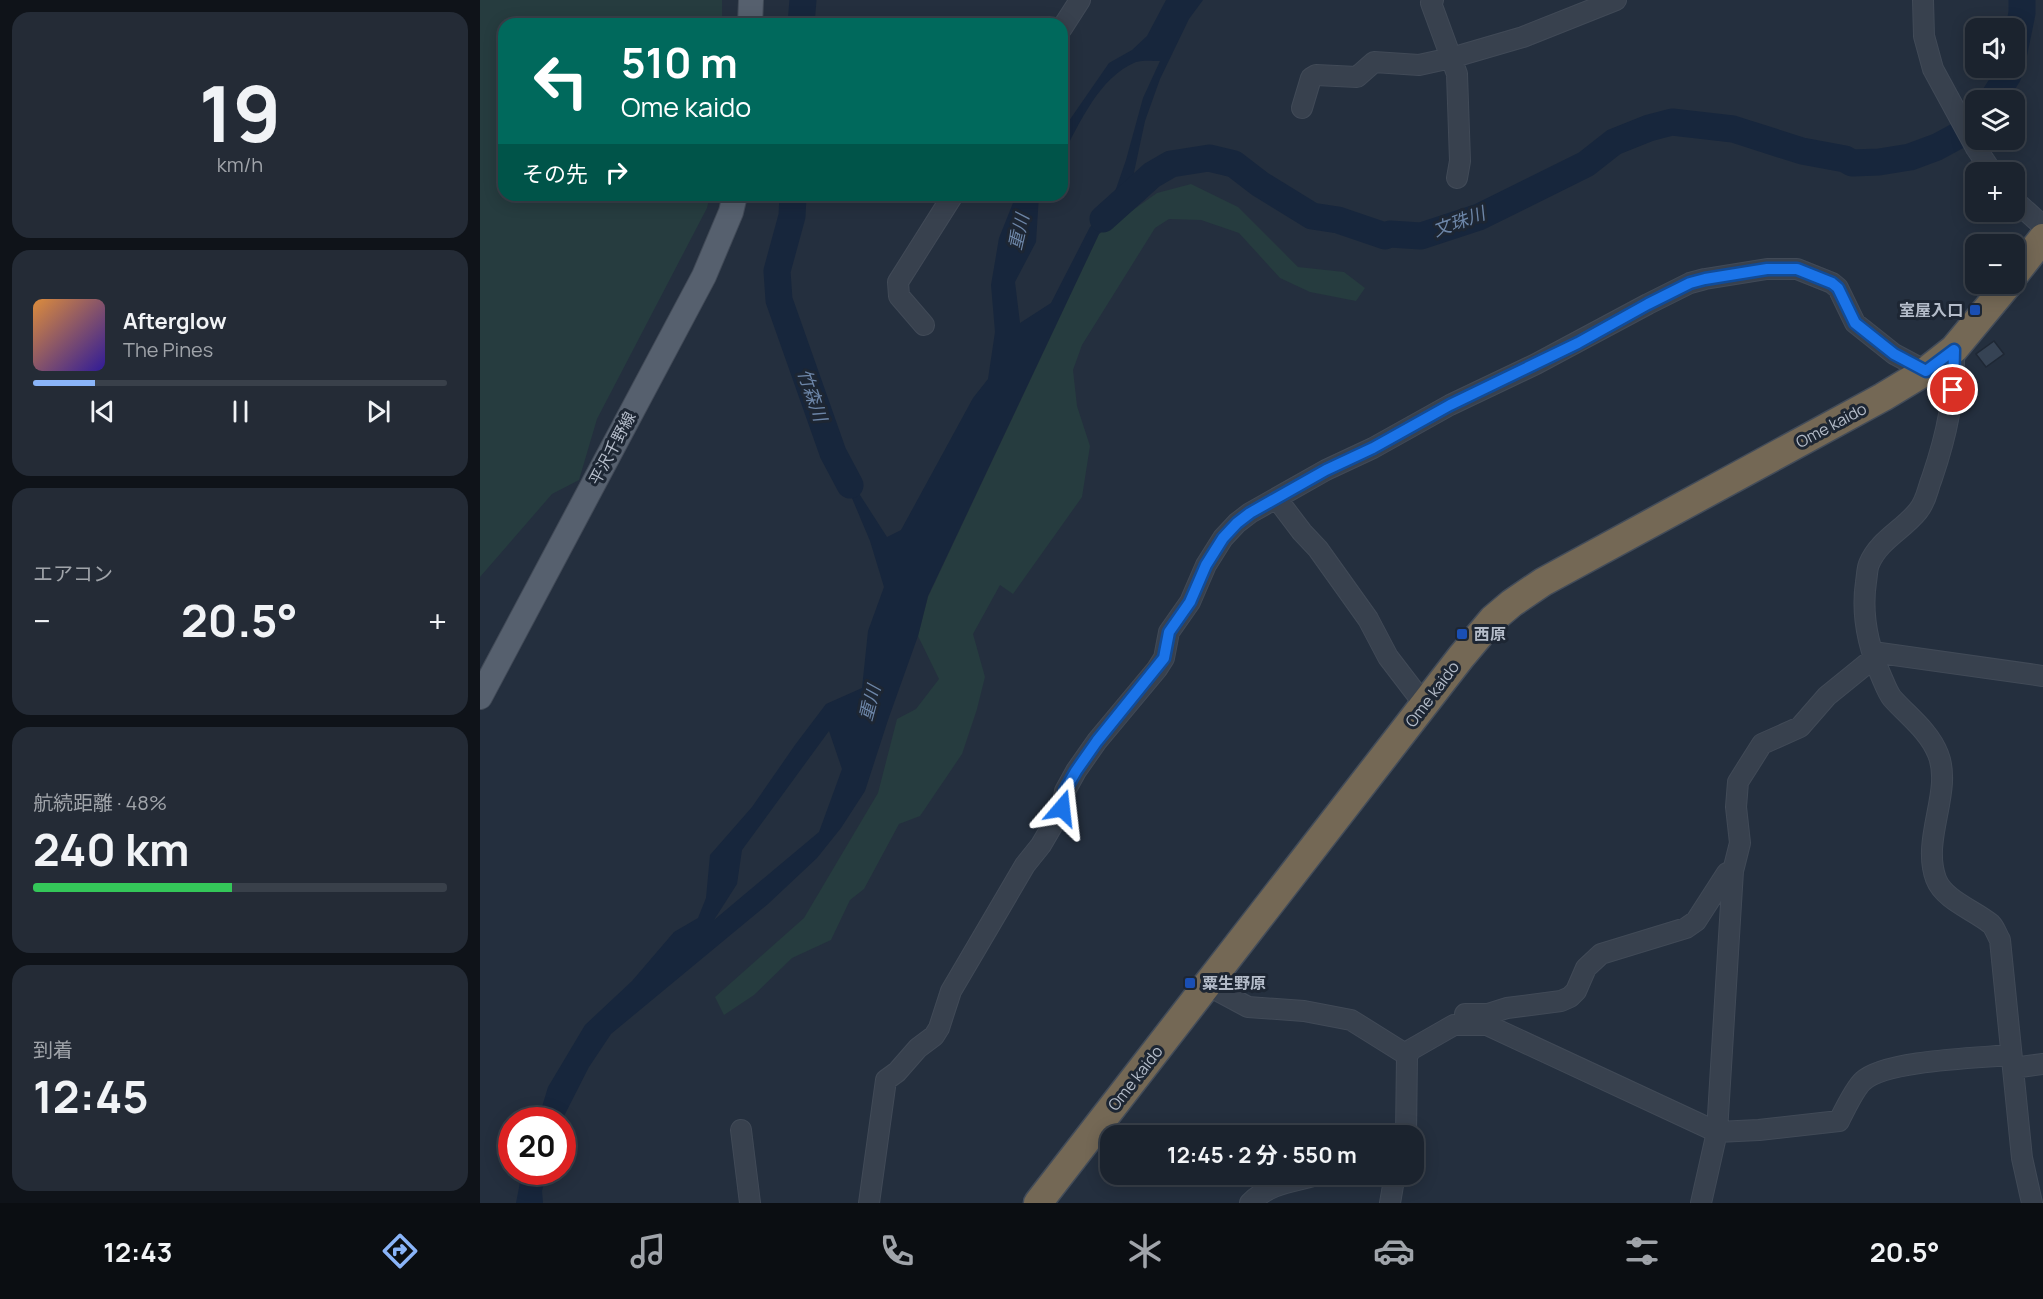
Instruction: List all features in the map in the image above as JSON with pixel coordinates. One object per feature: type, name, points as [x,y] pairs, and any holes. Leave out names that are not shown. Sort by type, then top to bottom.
[{"type":"highway","points":[[2025,261],[2043,238]]},
{"type":"highway","name":"Ome kaido","points":[[1038,1203],[1424,704],[1493,619],[1543,582],[1883,397],[1926,371],[1954,350],[2000,294]]},
{"type":"main road","points":[[750,18],[751,0]]},
{"type":"main road","name":"平沢千野線","points":[[480,697],[704,276],[732,212],[734,201]]},
{"type":"street","points":[[1068,19],[1080,0]]},
{"type":"street","points":[[1433,0],[1431,3],[1457,74],[1460,162],[1457,178]]},
{"type":"street","points":[[1302,108],[1311,78],[1316,75],[1357,77],[1374,62],[1419,65],[1451,58],[1523,37],[1616,0]]},
{"type":"street","points":[[1923,0],[1924,36],[1933,69],[1985,162]]},
{"type":"street","points":[[924,325],[898,296],[898,282],[949,201]]},
{"type":"street","points":[[2025,210],[2043,226]]},
{"type":"street","points":[[870,1203],[886,1080],[918,1048],[934,1036],[951,992],[1025,865],[1041,845],[1062,808],[1065,790],[1076,771],[1097,741],[1164,658],[1169,632],[1190,602],[1206,565],[1223,538],[1237,523],[1250,513],[1326,470],[1373,448],[1450,405],[1536,364],[1690,283],[1705,279],[1767,269],[1797,269],[1832,283],[1838,288],[1855,323],[1894,354],[1926,371]]},
{"type":"street","points":[[1954,350],[1952,402],[1944,441],[1927,499],[1917,513],[1884,541],[1869,564],[1863,602],[1873,657],[1890,696],[1930,738],[1939,754],[1943,771],[1931,856],[1936,880],[1948,894],[1993,926],[2000,940],[2022,1158],[2032,1203]]},
{"type":"street","points":[[1277,499],[1318,549],[1368,619],[1388,657],[1424,704]]},
{"type":"street","points":[[1701,1203],[1718,1132],[1733,871],[1740,843],[1736,807],[1738,782],[1762,744],[1800,727],[1827,696],[1880,652],[2043,676]]},
{"type":"street","points":[[1436,1035],[1438,1023],[1452,1014],[1488,1014],[1507,1008],[1561,1001],[1570,997],[1576,991],[1586,968],[1600,954],[1686,928],[1696,921],[1727,873],[1733,871]]},
{"type":"street","points":[[1207,985],[1248,1007],[1304,1011],[1351,1020],[1407,1055]]},
{"type":"street","points":[[1406,1125],[1407,1055],[1412,1048],[1454,1024],[1487,1025],[1718,1132],[1759,1130],[1839,1120],[1863,1081],[1884,1070],[1903,1065],[2012,1062],[2043,1064]]},
{"type":"street","points":[[741,1130],[750,1203]]},
{"type":"street","points":[[1250,1203],[1261,1192],[1277,1185]]},
{"type":"street","points":[[1390,1203],[1393,1185]]},
{"type":"green space","points":[[480,0],[722,0],[722,18],[498,18],[498,201],[709,201],[597,419],[579,480],[552,494],[480,577]]},
{"type":"green space","points":[[1191,184],[1238,207],[1298,267],[1344,272],[1365,288],[1356,301],[1310,292],[1280,278],[1239,233],[1201,220],[1169,219],[1155,228],[1082,345],[1073,370],[1077,406],[1090,446],[1082,497],[1013,594],[1000,585],[973,634],[985,677],[962,754],[920,816],[899,824],[864,889],[850,900],[831,940],[792,958],[754,995],[724,1015],[715,997],[804,918],[878,793],[897,719],[916,709],[939,679],[918,636],[928,597],[1099,234],[1157,193]]},
{"type":"water","name":"重川","points":[[1166,0],[1203,0],[1189,19],[1160,79],[1145,121],[1127,205],[1099,234],[928,596],[918,636],[865,791],[841,828],[817,858],[768,904],[611,1034],[589,1067],[569,1107],[542,1107],[548,1087],[585,1025],[632,981],[674,932],[698,918],[706,898],[710,855],[752,807],[826,704],[862,688],[868,631],[884,587],[870,541],[833,453],[887,537],[901,530],[973,398],[988,379],[995,332],[991,285],[999,238],[1013,203],[1015,201],[1039,201],[1036,242],[1015,282],[1020,323],[1051,303],[1090,227],[1110,206],[1126,160],[1143,98],[1160,61],[1136,62],[1111,78],[1092,102],[1068,145],[1068,122],[1109,63],[1132,50],[1147,36]],"holes":[[[829,731],[842,769],[819,832],[714,920],[737,884],[742,850]]]},
{"type":"water","points":[[519,1185],[544,1185],[543,1203],[516,1203]]},
{"type":"building","points":[[1994,341],[2004,354],[1986,367],[1976,354]]},
{"type":"waterway","name":"竹森川","points":[[802,18],[803,0]]},
{"type":"waterway","name":"文珠川","points":[[2021,18],[2022,0]]},
{"type":"waterway","name":"文珠川","points":[[1998,90],[2006,78]]},
{"type":"waterway","name":"文珠川","points":[[1103,219],[1152,175],[1171,164],[1209,158],[1234,164],[1260,184],[1312,216],[1338,220],[1385,236],[1390,234],[1421,236],[1479,217],[1586,164],[1614,142],[1649,128],[1672,122],[1733,129],[1802,151],[1845,159],[1852,163],[1910,157],[1937,147],[1965,130]]},
{"type":"waterway","name":"竹森川","points":[[793,201],[792,216],[777,271],[779,300],[833,453],[850,485]]},
{"type":"place","name":"室屋入口","points":[[1975,310]]},
{"type":"place","name":"西原","points":[[1462,634]]},
{"type":"place","name":"粟生野原","points":[[1190,983]]},
{"type":"route","points":[[1062,808],[1065,790],[1076,771],[1097,741],[1164,658],[1169,632],[1197,590],[1206,565],[1223,538],[1237,523],[1250,513],[1326,470],[1373,448],[1450,405],[1599,332],[1690,283],[1767,269],[1797,269],[1832,283],[1838,288],[1855,323],[1894,354],[1926,371],[1954,350],[1953,390]]}]
